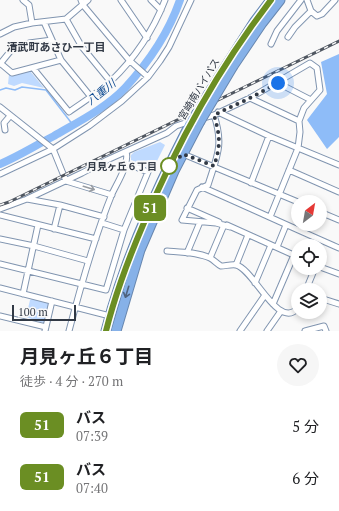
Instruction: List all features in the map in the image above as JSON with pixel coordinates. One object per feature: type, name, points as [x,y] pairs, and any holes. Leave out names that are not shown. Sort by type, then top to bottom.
[{"type":"highway","name":"宮崎南バイパス","points":[[106,331],[133,248],[152,202],[221,74],[255,21],[271,0]]},
{"type":"highway","name":"宮崎南バイパス","points":[[116,331],[140,250],[162,196],[183,154],[195,124],[233,66],[280,0]]},
{"type":"street","points":[[24,0],[29,5],[32,23]]},
{"type":"street","points":[[0,34],[14,27],[66,18],[82,2],[88,0]]},
{"type":"street","points":[[121,0],[147,38]]},
{"type":"street","points":[[151,0],[161,10]]},
{"type":"street","points":[[33,68],[69,112],[91,97],[131,61],[147,38],[165,0]]},
{"type":"street","points":[[0,174],[51,148],[106,114],[122,101],[160,61],[169,47],[191,0]]},
{"type":"street","points":[[271,44],[277,31],[301,0]]},
{"type":"street","points":[[307,0],[311,11],[317,16],[322,14],[335,0]]},
{"type":"street","points":[[82,2],[131,61],[147,76]]},
{"type":"street","points":[[288,37],[311,11]]},
{"type":"street","points":[[66,18],[82,47],[110,81]]},
{"type":"street","points":[[44,22],[61,60],[91,97]]},
{"type":"street","points":[[52,40],[29,43],[13,48],[0,64],[12,73],[61,60]]},
{"type":"street","points":[[0,209],[27,199],[66,181],[167,133],[176,126],[216,113],[250,98],[310,63],[317,68],[320,90],[304,108],[299,121],[300,132],[298,148],[270,216]]},
{"type":"street","points":[[278,83],[311,100]]},
{"type":"street","points":[[250,98],[299,121]]},
{"type":"street","points":[[0,107],[51,148],[66,181],[112,195]]},
{"type":"street","points":[[216,113],[339,165]]},
{"type":"street","points":[[216,113],[220,145],[208,185],[197,190],[182,220],[227,226]]},
{"type":"street","points":[[5,130],[4,123],[10,116]]},
{"type":"street","points":[[252,183],[269,136]]},
{"type":"street","points":[[71,330],[75,307],[88,261],[112,195],[126,163],[128,156],[126,152]]},
{"type":"street","points":[[183,154],[291,199]]},
{"type":"street","points":[[0,264],[106,290],[124,230],[148,172],[126,163]]},
{"type":"street","points":[[289,170],[339,192]]},
{"type":"street","points":[[202,188],[270,216],[286,225],[339,248]]},
{"type":"street","points":[[27,199],[60,205],[104,217]]},
{"type":"street","points":[[54,229],[60,205]]},
{"type":"street","points":[[187,208],[291,254]]},
{"type":"street","points":[[0,215],[96,240]]},
{"type":"street","points":[[327,215],[339,220]]},
{"type":"street","points":[[187,253],[200,222]]},
{"type":"street","points":[[102,223],[124,230]]},
{"type":"street","points":[[23,294],[38,225]]},
{"type":"street","points":[[277,247],[286,225]]},
{"type":"street","points":[[210,258],[227,226]]},
{"type":"street","points":[[236,265],[248,235]]},
{"type":"street","points":[[0,238],[88,261]]},
{"type":"street","points":[[256,282],[271,245]]},
{"type":"street","points":[[167,251],[187,253],[210,258],[221,266],[236,265],[250,274],[264,295],[273,304],[281,311],[287,314],[291,313]]},
{"type":"street","points":[[273,304],[291,266]]},
{"type":"street","points":[[327,270],[339,274]]},
{"type":"street","points":[[0,288],[110,316]]},
{"type":"street","points":[[240,331],[264,295]]},
{"type":"street","points":[[327,300],[339,304]]},
{"type":"street","points":[[0,316],[46,329],[52,301]]},
{"type":"street","points":[[267,331],[281,311]]},
{"type":"street","points":[[305,331],[324,326],[326,331]]},
{"type":"shaded area","points":[[339,54],[339,137],[327,149],[307,120],[327,94],[321,62]]},
{"type":"shaded area","points":[[30,71],[44,88],[22,83],[14,86],[8,84],[9,74]]},
{"type":"shaded area","points":[[160,142],[165,145],[153,169],[131,160],[131,155],[134,152]]},
{"type":"shaded area","points":[[32,299],[50,303],[45,322],[43,323],[26,317],[30,300]]},
{"type":"waterway","name":"八重川","points":[[0,164],[82,120],[101,108],[125,88],[150,58],[157,47],[170,24],[180,0]]},
{"type":"waterway","points":[[0,90],[6,88],[15,90],[22,87],[46,90],[73,125]]},
{"type":"railway","points":[[0,205],[9,202],[339,41]]},
{"type":"bus line","name":"51","points":[[106,331],[133,248],[152,202],[190,124],[238,46],[271,0]]},
{"type":"place","name":"月見ヶ丘６丁目","points":[[169,166]]},
{"type":"district","name":"清武町あさひ一丁目","points":[[56,47]]},
{"type":"route","points":[[169,166],[183,154],[214,166],[220,145],[214,115],[278,83]]}]
